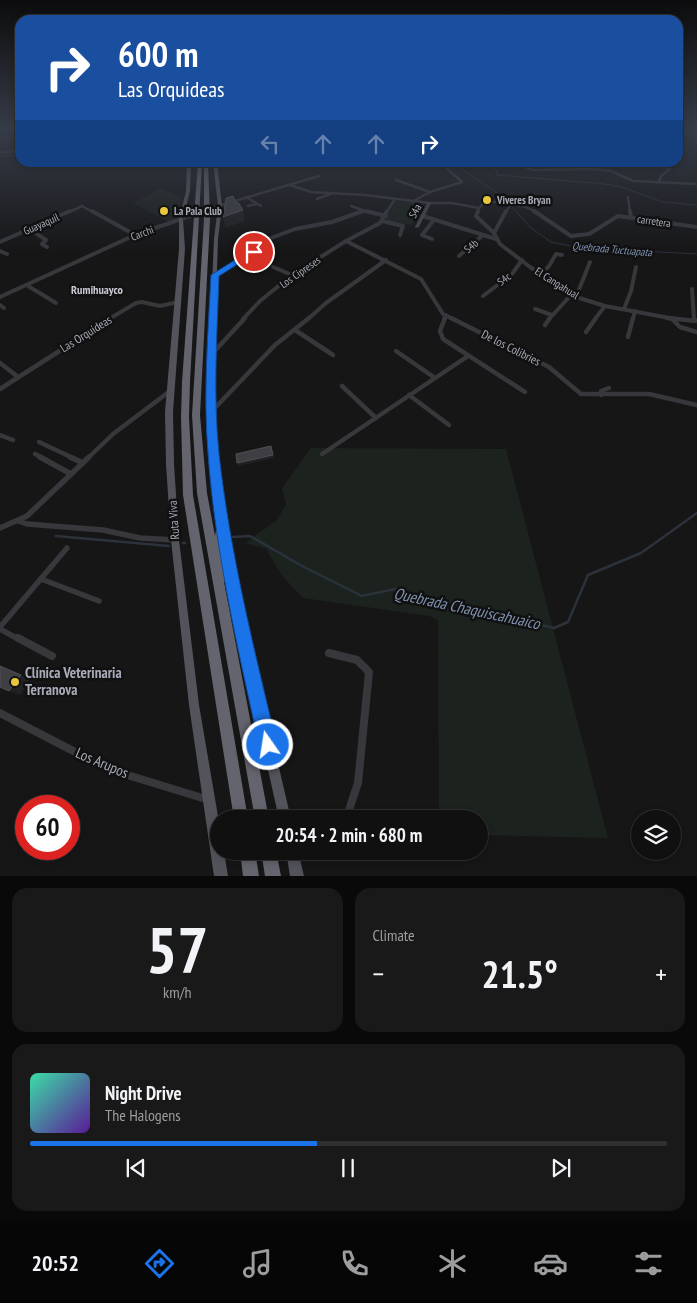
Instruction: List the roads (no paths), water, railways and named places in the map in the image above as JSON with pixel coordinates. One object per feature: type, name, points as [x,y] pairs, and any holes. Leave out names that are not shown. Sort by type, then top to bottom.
[{"type":"highway","name":"Ruta Viva","points":[[199,171],[186,382],[188,495],[240,810]]},
{"type":"highway","points":[[206,171],[207,219],[196,415],[202,493],[260,810]]},
{"type":"highway","points":[[222,521],[220,538],[222,607]]},
{"type":"highway","points":[[248,860],[251,876]]},
{"type":"highway","points":[[270,860],[273,876]]},
{"type":"main road","name":"Ruta Viva","points":[[189,171],[188,191],[182,219],[182,249],[170,391],[170,464],[176,540],[194,705],[221,876]]},
{"type":"main road","points":[[216,171],[219,206],[211,355],[211,412],[214,454],[222,521],[243,635],[283,810]]},
{"type":"main road","points":[[294,860],[297,876]]},
{"type":"street","points":[[412,202],[430,192],[462,181],[450,171]]},
{"type":"street","points":[[610,171],[633,181],[697,184]]},
{"type":"street","points":[[659,182],[661,176],[670,171]]},
{"type":"street","name":"Carchi","points":[[0,297],[28,286],[135,235],[246,197],[320,176]]},
{"type":"street","points":[[396,180],[430,192]]},
{"type":"street","points":[[290,185],[307,191],[412,202],[452,203],[479,208]]},
{"type":"street","points":[[317,198],[333,193]]},
{"type":"street","points":[[246,197],[261,206]]},
{"type":"street","points":[[628,197],[631,218]]},
{"type":"street","name":"Los Cipreses","points":[[211,355],[260,301],[292,276],[346,241],[382,221],[395,199]]},
{"type":"street","points":[[494,233],[510,205],[487,200],[479,208],[476,218],[494,233],[496,239]]},
{"type":"street","name":"S4a","points":[[417,227],[429,203]]},
{"type":"street","points":[[248,206],[256,204]]},
{"type":"street","name":"carretera","points":[[510,205],[525,205],[554,227],[571,236],[589,234],[618,216],[697,227]]},
{"type":"street","name":"Guayaquil","points":[[0,242],[82,206],[135,235]]},
{"type":"street","points":[[351,206],[386,216]]},
{"type":"street","points":[[215,275],[248,257],[263,241],[295,229],[332,222],[365,211]]},
{"type":"street","points":[[423,216],[496,239]]},
{"type":"street","points":[[432,239],[422,236],[434,220]]},
{"type":"street","points":[[382,221],[403,226],[400,235]]},
{"type":"street","points":[[30,229],[46,240],[42,244],[47,247]]},
{"type":"street","name":"S4b","points":[[458,256],[483,235]]},
{"type":"street","name":"El Cangahual","points":[[496,239],[541,274],[574,295],[605,306],[672,319],[695,321]]},
{"type":"street","name":"De los Colibries","points":[[346,241],[386,260],[424,282],[444,314],[549,367],[581,394],[649,394],[697,404]]},
{"type":"street","points":[[0,251],[7,254]]},
{"type":"street","points":[[541,274],[549,266],[556,254],[562,255]]},
{"type":"street","points":[[211,412],[268,352],[326,302],[386,260]]},
{"type":"street","name":"S4c","points":[[483,296],[512,274],[522,260]]},
{"type":"street","points":[[545,325],[552,315],[574,295],[590,262]]},
{"type":"street","points":[[273,267],[292,276]]},
{"type":"street","points":[[624,309],[631,291],[636,267]]},
{"type":"street","points":[[28,286],[56,303]]},
{"type":"street","points":[[692,289],[695,321]]},
{"type":"street","name":"Las Orquideas","points":[[0,390],[136,304],[142,302],[160,306],[178,302]]},
{"type":"street","points":[[586,332],[605,306]]},
{"type":"street","points":[[534,309],[552,315]]},
{"type":"street","points":[[628,337],[635,311]]},
{"type":"street","points":[[446,315],[440,331],[443,339],[525,392]]},
{"type":"street","points":[[672,319],[680,327],[697,332]]},
{"type":"street","points":[[295,330],[333,356]]},
{"type":"street","points":[[396,351],[435,378]]},
{"type":"street","points":[[322,454],[468,356]]},
{"type":"street","points":[[0,363],[18,378]]},
{"type":"street","points":[[342,386],[376,418]]},
{"type":"street","points":[[601,395],[601,391],[609,388]]},
{"type":"street","points":[[0,528],[27,516],[130,420],[170,391]]},
{"type":"street","points":[[410,395],[450,425]]},
{"type":"street","points":[[0,434],[13,440]]},
{"type":"street","points":[[39,442],[83,463]]},
{"type":"street","points":[[35,454],[72,474]]},
{"type":"street","points":[[17,521],[27,524],[103,530],[140,538],[176,540]]},
{"type":"street","points":[[52,656],[0,628],[68,548]]},
{"type":"street","points":[[41,579],[99,601]]},
{"type":"street","points":[[329,653],[360,660],[366,665],[369,672],[358,783],[349,810]]},
{"type":"street","name":"Los Arupos","points":[[0,713],[108,770],[209,800]]},
{"type":"waterway","name":"Quebrada Tuctuapata","points":[[464,171],[507,202]]},
{"type":"waterway","points":[[496,171],[497,175],[605,184],[621,187],[663,202],[697,205]]},
{"type":"waterway","name":"Quebrada Tuctuapata","points":[[512,207],[531,228],[551,242],[582,248],[697,254]]},
{"type":"waterway","name":"Quebrada Chaquiscahuaico","points":[[233,537],[250,536],[302,566],[362,596],[395,589],[554,628],[568,622],[588,575],[641,553],[697,513]]},
{"type":"waterway","name":"Quebrada Chaquiscahuaico","points":[[56,536],[169,546]]},
{"type":"place","name":"Viveres Bryan","points":[[487,200]]},
{"type":"place","name":"La Pala Club","points":[[164,211]]},
{"type":"place","name":"Clínica Veterinaria Terranova","points":[[15,682]]},
{"type":"district","name":"Rumihuayco","points":[[97,290]]}]
